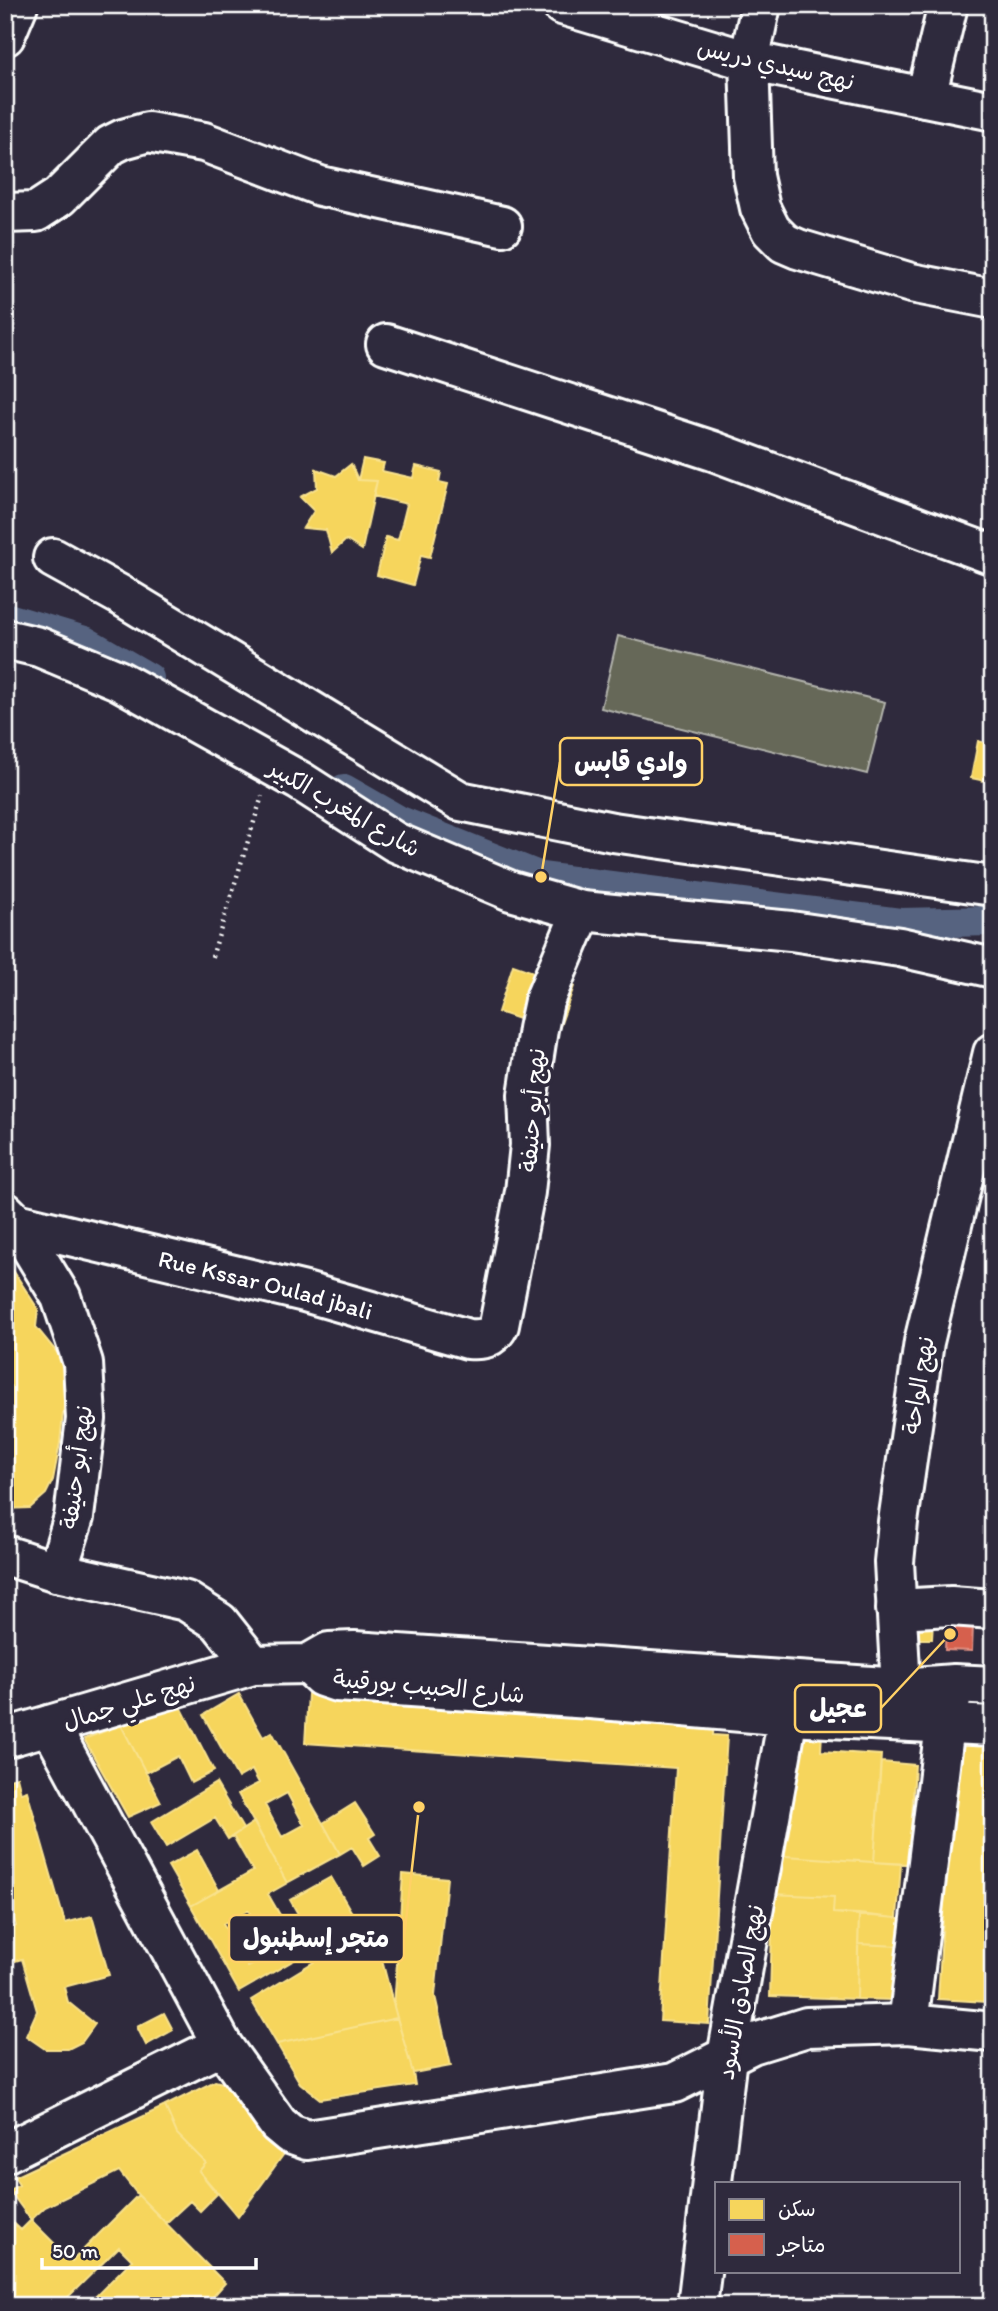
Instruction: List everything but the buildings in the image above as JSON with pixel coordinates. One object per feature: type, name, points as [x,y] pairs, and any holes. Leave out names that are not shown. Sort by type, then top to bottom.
[{"type":"street","points":[[5,37],[18,5]]},
{"type":"street","name":"نهج سيدي دريس","points":[[562,5],[749,61],[993,111]]},
{"type":"street","points":[[761,5],[749,61],[753,176],[760,208],[771,230],[783,243],[798,249],[911,284],[993,299]]},
{"type":"street","points":[[926,97],[948,5]]},
{"type":"street","points":[[5,213],[36,212],[60,197],[111,145],[148,132],[204,142],[320,186],[502,226]]},
{"type":"street","points":[[386,344],[713,451],[993,555]]},
{"type":"street","points":[[53,558],[120,595],[460,801],[613,832],[993,886]]},
{"type":"street","name":"شارع المغرب الكبير","points":[[5,639],[39,647],[118,680],[272,765],[395,842],[511,891],[582,911],[791,931],[900,947],[993,968]]},
{"type":"street","name":"نهج أبو حنيفة","points":[[500,1315],[525,1192],[530,1145],[528,1095],[538,1029],[544,1001],[582,911]]},
{"type":"street","name":"نهج الواحة","points":[[901,1705],[894,1562],[898,1522],[924,1342],[993,1053]]},
{"type":"street","name":"نهج أبو حنيفة","points":[[10,1217],[61,1297],[83,1363],[85,1432],[74,1517],[57,1572]]},
{"type":"street","name":"Rue Kssar Oulad jbali","points":[[10,1217],[305,1292],[468,1339],[488,1338],[496,1332],[500,1315]]},
{"type":"street","points":[[5,1555],[57,1572],[186,1601],[219,1622],[253,1665]]},
{"type":"street","points":[[896,1609],[951,1606],[993,1609]]},
{"type":"street","name":"نهج علي جمال","points":[[5,1738],[253,1665],[308,1664]]},
{"type":"street","name":"شارع الحبيب بورقيبة","points":[[308,1664],[322,1677],[337,1682],[590,1699],[789,1698],[901,1705],[945,1725],[993,1726]]},
{"type":"street","points":[[908,2024],[945,1725],[954,1684]]},
{"type":"street","name":"شارع الحبيب بورقيبة","points":[[901,1705],[954,1684],[993,1686]]},
{"type":"street","name":"نهج الصادق الأسود","points":[[697,2306],[727,2057],[789,1698]]},
{"type":"street","points":[[50,1725],[222,2045],[278,2124],[290,2134],[307,2140],[674,2083],[763,2040],[807,2027],[908,2024],[993,2032]]},
{"type":"street","points":[[5,2153],[222,2045]]},
{"type":"path","points":[[212,957],[272,765]]},
{"type":"green space","points":[[618,636],[885,702],[867,774],[601,708]]},
{"type":"waterway","points":[[5,617],[85,641],[149,678]]},
{"type":"waterway","points":[[344,789],[400,821],[541,877],[900,923],[993,921]]},
{"type":"place","name":"وادي قابس","points":[[541,877]]},
{"type":"place","name":"عجيل","points":[[950,1634]]},
{"type":"place","name":"متجر إسطنبول","points":[[419,1807]]}]
